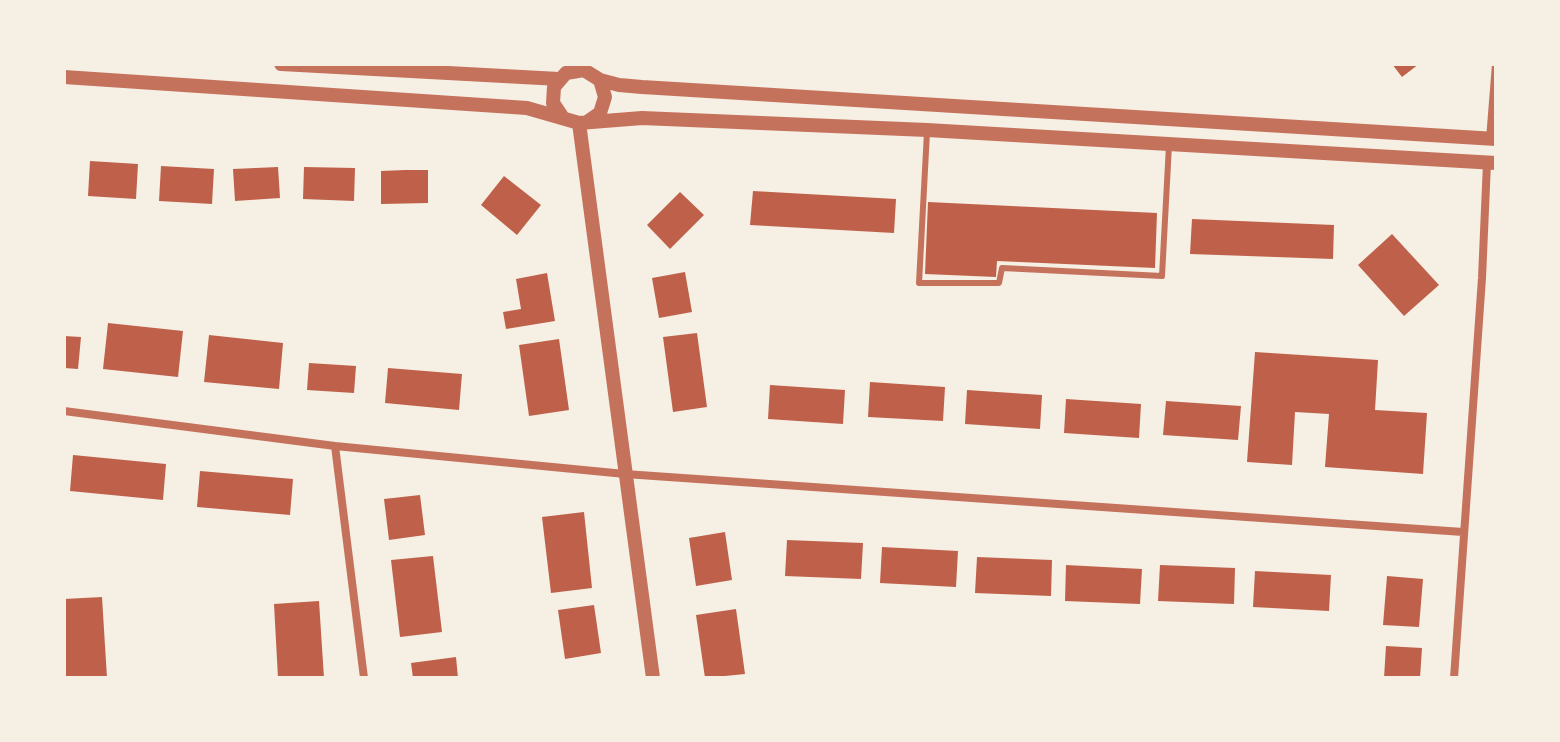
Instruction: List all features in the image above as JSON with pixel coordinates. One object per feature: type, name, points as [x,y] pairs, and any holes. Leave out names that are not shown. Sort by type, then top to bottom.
[{"type":"street","points":[[281,64],[559,79]]},
{"type":"street","points":[[1454,678],[1492,163],[1496,64]]},
{"type":"street","points":[[563,118],[553,103],[554,87],[566,73],[580,67],[600,80],[604,88],[604,105],[594,119],[583,123]]},
{"type":"street","points":[[64,77],[527,108],[583,123],[642,118],[927,130],[1492,163]]},
{"type":"street","points":[[600,80],[642,87],[1493,139]]},
{"type":"street","points":[[583,123],[653,678]]},
{"type":"street","points":[[64,411],[335,446],[625,474],[1463,532]]},
{"type":"street","points":[[335,446],[364,678]]},
{"type":"lane","points":[[927,130],[919,283],[999,283],[1002,268],[1162,276],[1169,145]]},
{"type":"building","points":[[1392,64],[1419,64],[1402,77]]},
{"type":"building","points":[[90,161],[138,164],[136,199],[88,196]]},
{"type":"building","points":[[161,166],[214,169],[212,204],[159,201]]},
{"type":"building","points":[[278,167],[280,198],[235,201],[233,169]]},
{"type":"building","points":[[304,167],[355,168],[354,201],[303,199]]},
{"type":"building","points":[[428,170],[428,203],[381,204],[381,171]]},
{"type":"building","points":[[504,176],[541,205],[517,235],[481,205]]},
{"type":"building","points":[[753,191],[896,199],[894,233],[750,225]]},
{"type":"building","points":[[680,192],[704,215],[670,249],[647,225]]},
{"type":"building","points":[[928,202],[1157,213],[1155,268],[997,261],[996,277],[925,274]]},
{"type":"building","points":[[1192,219],[1334,225],[1333,259],[1190,254]]},
{"type":"building","points":[[1392,234],[1439,285],[1404,316],[1358,265]]},
{"type":"building","points":[[685,272],[692,312],[659,318],[652,278]]},
{"type":"building","points":[[547,273],[555,321],[506,329],[503,312],[521,309],[516,279]]},
{"type":"building","points":[[108,323],[183,331],[178,377],[103,369]]},
{"type":"building","points":[[697,333],[707,407],[673,412],[663,337]]},
{"type":"building","points":[[209,335],[283,343],[279,389],[204,382]]},
{"type":"building","points":[[64,336],[81,337],[78,369],[64,368]]},
{"type":"building","points":[[559,339],[569,410],[529,416],[519,345]]},
{"type":"building","points":[[1255,352],[1378,360],[1375,410],[1427,413],[1423,474],[1325,467],[1329,414],[1295,412],[1292,465],[1247,462]]},
{"type":"building","points":[[309,363],[356,366],[354,393],[307,390]]},
{"type":"building","points":[[388,368],[462,374],[459,410],[385,403]]},
{"type":"building","points":[[870,382],[945,387],[943,421],[868,417]]},
{"type":"building","points":[[770,385],[845,390],[843,424],[768,419]]},
{"type":"building","points":[[967,390],[1042,395],[1040,429],[965,424]]},
{"type":"building","points":[[1066,399],[1141,404],[1139,438],[1064,433]]},
{"type":"building","points":[[1166,401],[1241,406],[1238,440],[1163,435]]},
{"type":"building","points":[[73,455],[166,464],[163,500],[70,491]]},
{"type":"building","points":[[200,471],[293,479],[290,515],[197,507]]},
{"type":"building","points":[[420,495],[425,535],[389,540],[384,499]]},
{"type":"building","points":[[584,512],[592,588],[551,593],[542,517]]},
{"type":"building","points":[[725,532],[732,580],[696,586],[689,538]]},
{"type":"building","points":[[787,540],[863,543],[861,579],[785,576]]},
{"type":"building","points":[[882,547],[958,551],[956,587],[880,583]]},
{"type":"building","points":[[433,556],[442,632],[400,637],[391,560]]},
{"type":"building","points":[[977,557],[1052,560],[1051,596],[975,593]]},
{"type":"building","points":[[1066,565],[1142,569],[1140,604],[1065,601]]},
{"type":"building","points":[[1160,565],[1235,568],[1234,604],[1158,601]]},
{"type":"building","points":[[1255,571],[1331,575],[1329,611],[1253,607]]},
{"type":"building","points":[[1387,576],[1423,579],[1419,627],[1383,625]]},
{"type":"building","points":[[102,597],[107,678],[66,678],[64,599]]},
{"type":"building","points":[[319,601],[324,678],[278,678],[274,604]]},
{"type":"building","points":[[594,605],[601,653],[565,659],[558,610]]},
{"type":"building","points":[[736,609],[745,674],[705,678],[696,615]]},
{"type":"building","points":[[1386,646],[1422,648],[1420,678],[1384,678]]},
{"type":"building","points":[[456,657],[458,678],[413,678],[411,663]]}]
